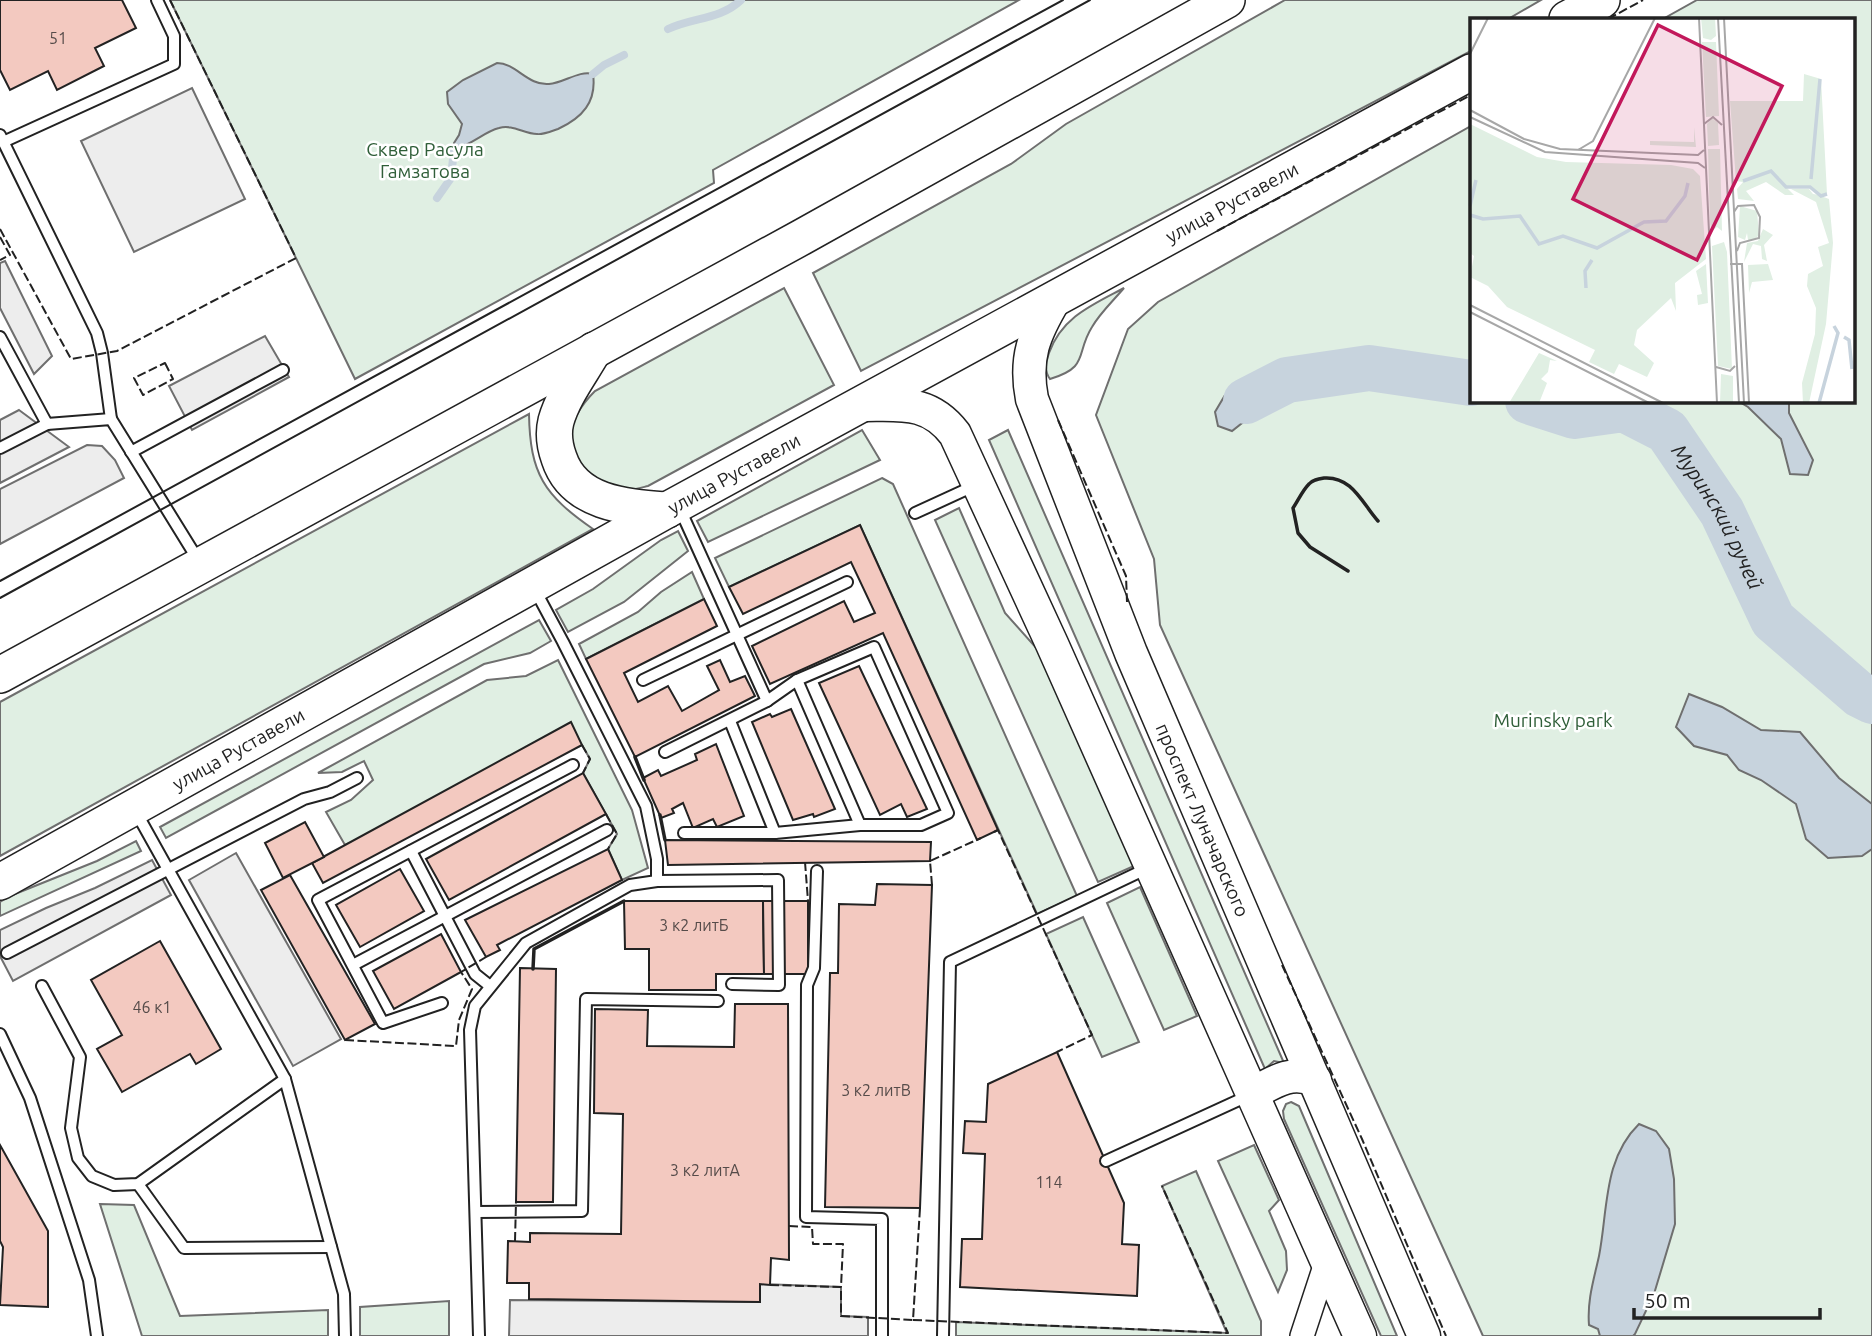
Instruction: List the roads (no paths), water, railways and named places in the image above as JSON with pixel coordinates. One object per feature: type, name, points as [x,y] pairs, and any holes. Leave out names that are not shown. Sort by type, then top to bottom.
[{"type":"main road","points":[[0,675],[1227,0]]},
{"type":"main road","points":[[1562,16],[1602,0]]},
{"type":"main road","name":"улица Руставели","points":[[0,882],[672,508],[1470,73]]},
{"type":"main road","name":"проспект Луначарского","points":[[1055,299],[1038,327],[1029,357],[1032,399],[1131,653],[1424,1336]]},
{"type":"main road","points":[[594,350],[565,401],[556,423],[555,447],[562,470],[579,488],[603,502],[672,508]]},
{"type":"main road","points":[[863,405],[915,405],[945,421],[955,434],[1052,644],[1360,1336]]},
{"type":"main road","points":[[1252,1094],[1285,1077],[1302,1075],[1315,1080]]},
{"type":"street","points":[[1301,1336],[1327,1260]]},
{"type":"lane","points":[[157,0],[174,36],[174,64],[2,138],[97,333],[111,419],[201,565]]},
{"type":"lane","points":[[0,337],[47,425]]},
{"type":"lane","points":[[131,452],[283,370]]},
{"type":"lane","points":[[0,448],[47,425],[111,419]]},
{"type":"lane","points":[[915,513],[978,484]]},
{"type":"lane","points":[[672,508],[767,701]]},
{"type":"lane","points":[[643,680],[847,582]]},
{"type":"lane","points":[[532,586],[646,806],[657,859],[657,881]]},
{"type":"lane","points":[[665,752],[767,701],[797,680],[874,647],[948,813],[921,825],[860,825],[775,833],[684,833]]},
{"type":"lane","points":[[797,680],[860,825]]},
{"type":"lane","points":[[730,721],[775,833]]},
{"type":"lane","points":[[442,1003],[383,1023],[318,900],[573,765]]},
{"type":"lane","points":[[7,953],[304,799],[330,792],[357,778]]},
{"type":"lane","points":[[134,808],[285,1079],[344,1294],[345,1336]]},
{"type":"lane","points":[[353,965],[607,830]]},
{"type":"lane","points":[[411,851],[475,974],[490,986]]},
{"type":"lane","points":[[943,1336],[950,962],[1151,867]]},
{"type":"lane","points":[[817,871],[814,968],[807,985],[806,1217],[882,1219],[881,1336]]},
{"type":"lane","points":[[479,1336],[470,1030],[475,1006],[526,943],[630,885],[657,881],[778,880],[779,985],[733,984]]},
{"type":"lane","points":[[42,986],[80,1057],[71,1128],[78,1158],[92,1176],[114,1185],[138,1184],[285,1079]]},
{"type":"lane","points":[[476,1212],[582,1211],[586,999],[718,1001]]},
{"type":"lane","points":[[0,1034],[30,1098],[89,1280],[97,1336]]},
{"type":"lane","points":[[1106,1161],[1252,1094]]},
{"type":"lane","points":[[138,1184],[184,1248],[331,1247]]},
{"type":"waterway","points":[[668,29],[715,15],[741,0]]},
{"type":"waterway","points":[[593,74],[624,55]]},
{"type":"waterway","points":[[437,198],[451,178],[454,149]]},
{"type":"waterway","name":"Муринский ручей","points":[[1246,401],[1287,380],[1369,368],[1470,383]]},
{"type":"waterway","name":"Муринский ручей","points":[[1531,402],[1574,416],[1624,409],[1667,431],[1722,512],[1773,620],[1860,695],[1872,701]]},
{"type":"tram line","points":[[0,581],[1063,0]]},
{"type":"tram line","points":[[0,598],[1090,0]]},
{"type":"park label","name":"Сквер Расула Гамзатова","points":[[425,160]]},
{"type":"park label","name":"Murinsky park","points":[[1553,720]]}]
